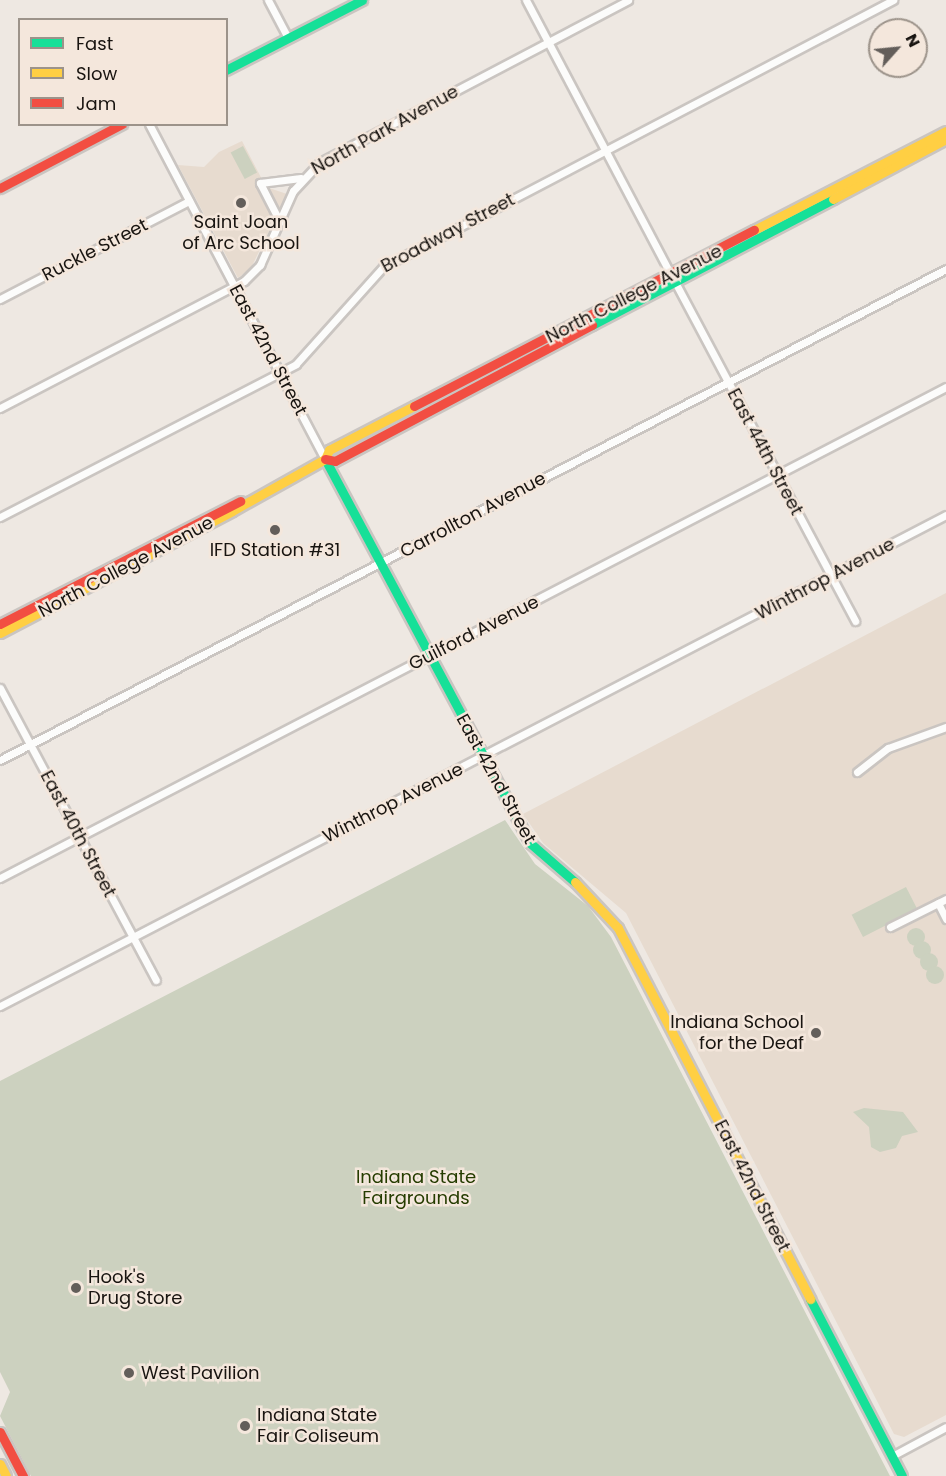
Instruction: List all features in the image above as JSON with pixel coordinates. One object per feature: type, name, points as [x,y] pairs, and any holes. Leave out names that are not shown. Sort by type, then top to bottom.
[{"type":"main road","points":[[228,69],[362,0]]},
{"type":"main road","points":[[0,188],[118,126]]},
{"type":"main road","name":"North College Avenue","points":[[673,278],[946,130]]},
{"type":"main road","name":"North College Avenue","points":[[0,633],[325,459],[333,447],[946,139]]},
{"type":"main road","name":"East 42nd Street","points":[[325,459],[533,848],[595,899],[618,928],[902,1476]]},
{"type":"main road","name":"North College Avenue","points":[[0,624],[251,498]]},
{"type":"main road","points":[[0,1432],[23,1476]]},
{"type":"main road","points":[[0,1464],[6,1476]]},
{"type":"street","points":[[268,0],[288,38]]},
{"type":"street","name":"East 44th Street","points":[[526,0],[855,621]]},
{"type":"street","name":"North Park Avenue","points":[[0,408],[234,287],[257,269],[302,178],[329,156],[628,0]]},
{"type":"street","name":"Broadway Street","points":[[0,517],[280,373],[316,346],[380,269],[893,0]]},
{"type":"street","name":"East 42nd Street","points":[[150,126],[325,459]]},
{"type":"street","points":[[280,222],[260,183],[302,178]]},
{"type":"street","name":"Ruckle Street","points":[[0,299],[189,201]]},
{"type":"street","name":"Carrollton Avenue","points":[[0,760],[946,269]]},
{"type":"street","name":"Guilford Avenue","points":[[0,878],[946,387]]},
{"type":"street","name":"Winthrop Avenue","points":[[0,1006],[946,515]]},
{"type":"street","name":"East 40th Street","points":[[0,688],[156,980]]},
{"type":"street","points":[[857,772],[897,744],[946,727]]},
{"type":"street","points":[[890,927],[946,899]]},
{"type":"street","points":[[938,903],[946,919]]},
{"type":"street","points":[[892,1456],[946,1427]]},
{"type":"shaded area","name":"Saint Joan of Arc School","points":[[242,141],[266,187],[287,194],[251,268],[238,278],[178,165],[204,167],[219,152]]},
{"type":"shaded area","name":"Indiana School for the Deaf","points":[[946,593],[946,1415],[904,1437],[894,1434],[626,913],[543,843],[523,814]]},
{"type":"green space","points":[[243,146],[257,172],[245,179],[231,153]]},
{"type":"green space","name":"Indiana State Fairgrounds","points":[[505,820],[535,864],[588,906],[611,937],[890,1476],[31,1476],[0,1416],[10,1392],[0,1372],[0,1081]]},
{"type":"green space","points":[[906,887],[917,909],[863,937],[852,915]]},
{"type":"green space","points":[[916,928],[922,931],[925,937],[922,943],[916,946],[910,943],[907,937],[910,931]]},
{"type":"green space","points":[[922,941],[928,944],[931,950],[928,956],[922,959],[916,956],[913,950],[916,944]]},
{"type":"green space","points":[[929,953],[935,956],[938,962],[935,968],[929,971],[923,968],[920,962],[923,956]]},
{"type":"green space","points":[[935,966],[941,969],[944,975],[941,981],[935,984],[929,981],[926,975],[929,969]]},
{"type":"green space","points":[[864,1108],[903,1112],[918,1132],[902,1136],[896,1148],[880,1152],[871,1147],[869,1127],[853,1112]]},
{"type":"traffic: fast","points":[[228,69],[362,0]]},
{"type":"traffic: fast","points":[[592,325],[833,199]]},
{"type":"traffic: fast","points":[[325,459],[530,843],[575,882]]},
{"type":"traffic: fast","points":[[810,1299],[902,1476]]},
{"type":"traffic: slow","points":[[754,230],[946,131]]},
{"type":"traffic: slow","points":[[833,199],[946,139]]},
{"type":"traffic: slow","points":[[0,633],[232,511],[325,459],[329,450],[414,406]]},
{"type":"traffic: slow","points":[[575,882],[618,928],[810,1299]]},
{"type":"traffic: slow","points":[[0,1464],[6,1476]]},
{"type":"traffic: jam","points":[[0,188],[118,126]]},
{"type":"traffic: jam","points":[[414,406],[754,230]]},
{"type":"traffic: jam","points":[[325,459],[335,461],[592,325]]},
{"type":"traffic: jam","points":[[0,624],[240,501]]},
{"type":"traffic: jam","points":[[0,1432],[23,1476]]},
{"type":"place","name":"Saint Joan of Arc School","points":[[241,203]]},
{"type":"place","name":"IFD Station #31","points":[[275,530]]},
{"type":"place","name":"Indiana School for the Deaf","points":[[816,1033]]},
{"type":"place","name":"Hook's Drug Store","points":[[76,1288]]},
{"type":"place","name":"West Pavilion","points":[[129,1373]]},
{"type":"place","name":"Indiana State Fair Coliseum","points":[[245,1426]]}]
